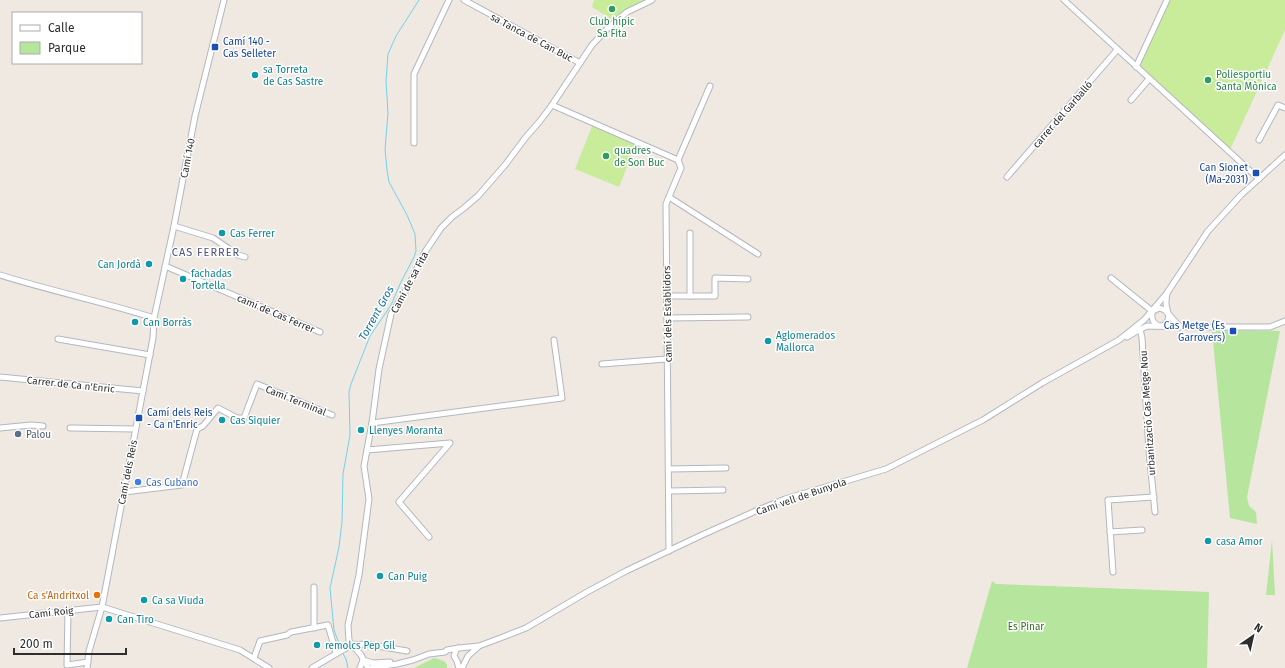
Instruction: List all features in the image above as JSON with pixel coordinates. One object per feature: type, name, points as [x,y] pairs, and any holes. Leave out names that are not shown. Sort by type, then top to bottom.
[{"type":"street","name":"Camí 140","points":[[154,318],[174,226],[195,116],[224,0]]},
{"type":"street","points":[[414,143],[414,74],[449,0]]},
{"type":"street","name":"sa Tanca de Can Buc","points":[[464,0],[580,63]]},
{"type":"street","name":"Camí de sa Fita","points":[[369,668],[350,641],[348,625],[359,575],[369,499],[364,466],[372,423],[379,369],[391,314],[405,292],[425,252],[441,228],[478,196],[490,183],[552,105],[592,44],[627,12],[652,0]]},
{"type":"street","points":[[1064,0],[1259,179]]},
{"type":"street","points":[[1136,67],[1167,0]]},
{"type":"street","name":"carrer del Garballó","points":[[1007,177],[1117,50]]},
{"type":"street","points":[[1131,100],[1149,79]]},
{"type":"street","name":"camí dels Establidors","points":[[669,551],[666,204],[681,168],[678,160],[710,86]]},
{"type":"street","points":[[552,105],[678,160]]},
{"type":"street","points":[[1259,140],[1278,105],[1285,108]]},
{"type":"street","points":[[1119,340],[1144,320],[1152,311],[1167,292],[1208,231],[1241,194],[1285,155]]},
{"type":"street","points":[[669,197],[758,254]]},
{"type":"street","points":[[174,226],[213,238],[238,255],[245,257]]},
{"type":"street","points":[[690,233],[690,296]]},
{"type":"street","name":"camí de Cas Ferrer","points":[[165,266],[320,332]]},
{"type":"street","points":[[0,275],[154,318]]},
{"type":"street","points":[[667,296],[715,296],[715,278],[748,279]]},
{"type":"street","points":[[1111,278],[1152,311]]},
{"type":"street","points":[[1159,326],[1167,322],[1167,292]]},
{"type":"street","points":[[1152,311],[1162,308],[1180,327]]},
{"type":"street","points":[[1152,311],[1152,320],[1159,326]]},
{"type":"street","points":[[667,318],[748,317]]},
{"type":"street","name":"Camí dels Reis","points":[[88,665],[90,646],[102,607],[136,429],[153,338],[154,318]]},
{"type":"street","points":[[1119,340],[1126,338],[1147,326],[1270,326],[1285,322]]},
{"type":"street","name":"urbanització Cas Metge Nou","points":[[1140,329],[1142,338],[1149,451],[1155,512]]},
{"type":"street","points":[[58,339],[150,355]]},
{"type":"street","points":[[372,423],[562,398],[554,340]]},
{"type":"street","name":"Camí vell de Bunyola","points":[[369,668],[397,664],[429,654],[445,652],[447,650],[479,646],[526,628],[626,571],[758,510],[786,499],[886,469],[983,420],[1042,383],[1119,340]]},
{"type":"street","points":[[602,364],[668,359]]},
{"type":"street","name":"Carrer de Ca n'Enric","points":[[0,377],[143,391]]},
{"type":"street","name":"Camí Terminal","points":[[124,492],[182,485],[197,429],[203,426],[218,408],[237,418],[244,418],[256,384],[332,414]]},
{"type":"street","points":[[0,428],[31,425],[43,426]]},
{"type":"street","points":[[70,428],[136,429]]},
{"type":"street","points":[[367,450],[450,443],[399,502],[429,538]]},
{"type":"street","points":[[668,469],[726,468]]},
{"type":"street","points":[[669,491],[723,490]]},
{"type":"street","points":[[1113,572],[1108,500],[1154,496]]},
{"type":"street","points":[[1110,532],[1142,530]]},
{"type":"street","points":[[314,587],[314,628]]},
{"type":"street","points":[[102,607],[240,650],[269,668]]},
{"type":"street","name":"Camí Roig","points":[[0,618],[102,607]]},
{"type":"street","points":[[68,611],[67,665],[88,665]]},
{"type":"street","points":[[254,658],[260,641],[328,625],[336,653]]},
{"type":"street","points":[[312,668],[346,647],[353,645],[366,644],[407,651]]},
{"type":"street","name":"Camí vell de Bunyola","points":[[468,656],[479,646]]},
{"type":"street","points":[[454,656],[456,650],[460,648],[466,650],[468,656],[460,668]]},
{"type":"street","points":[[445,652],[454,656],[460,668]]},
{"type":"street","points":[[360,668],[363,660],[373,663],[391,662],[397,664]]},
{"type":"street","points":[[457,661],[465,661]]},
{"type":"green space","name":"Club hípic Sa Fita","points":[[594,0],[647,0],[613,20],[592,7]]},
{"type":"green space","name":"Poliesportiu Santa Mònica","points":[[1169,0],[1285,0],[1285,30],[1230,150],[1142,69],[1140,62]]},
{"type":"green space","name":"quadres de Son Buc","points":[[593,124],[636,144],[619,187],[575,169]]},
{"type":"green space","points":[[1212,330],[1280,331],[1247,497],[1249,506],[1256,512],[1257,524],[1230,518]]},
{"type":"green space","points":[[1272,540],[1275,595],[1266,595]]},
{"type":"green space","name":"Es Pinar","points":[[992,581],[996,584],[1209,592],[1207,668],[967,668]]},
{"type":"green space","points":[[434,658],[444,661],[447,668],[414,668]]},
{"type":"waterway","name":"Torrent Gros","points":[[341,649],[334,630],[330,588],[339,547],[342,522],[343,474],[350,435],[349,392],[370,336],[391,305],[416,251],[415,234],[407,215],[389,182],[385,149],[388,113],[386,81],[388,54],[396,36],[419,0]]},
{"type":"waterway","name":"Torrent Gros","points":[[342,652],[346,659],[348,668]]},
{"type":"place","name":"Club hípic Sa Fita","points":[[612,9]]},
{"type":"place","name":"Camí 140 - Cas Selleter","points":[[215,47]]},
{"type":"place","name":"sa Torreta de Cas Sastre","points":[[255,75]]},
{"type":"place","name":"Poliesportiu Santa Mònica","points":[[1208,80]]},
{"type":"place","name":"quadres de Son Buc","points":[[606,156]]},
{"type":"place","name":"Can Sionet (Ma-2031)","points":[[1256,173]]},
{"type":"place","name":"Cas Ferrer","points":[[222,233]]},
{"type":"place","name":"Can Jordà","points":[[149,264]]},
{"type":"place","name":"fachadas Tortella","points":[[183,279]]},
{"type":"place","name":"Can Borràs","points":[[135,322]]},
{"type":"place","name":"Cas Metge (Es Garrovers)","points":[[1233,331]]},
{"type":"place","name":"Aglomerados Mallorca","points":[[768,341]]},
{"type":"place","name":"Camí dels Reis - Ca n'Enric","points":[[139,418]]},
{"type":"place","name":"Cas Siquier","points":[[222,420]]},
{"type":"place","name":"Llenyes Moranta","points":[[361,430]]},
{"type":"place","name":"Palou","points":[[18,434]]},
{"type":"place","name":"Cas Cubano","points":[[138,482]]},
{"type":"place","name":"casa Amor","points":[[1208,541]]},
{"type":"place","name":"Can Puig","points":[[380,576]]},
{"type":"place","name":"Ca s'Andritxol","points":[[97,595]]},
{"type":"place","name":"Ca sa Viuda","points":[[144,600]]},
{"type":"place","name":"Can Tiro","points":[[109,619]]},
{"type":"place","name":"remolcs Pep Gil","points":[[317,645]]},
{"type":"district","name":"CAS FERRER","points":[[206,252]]}]
